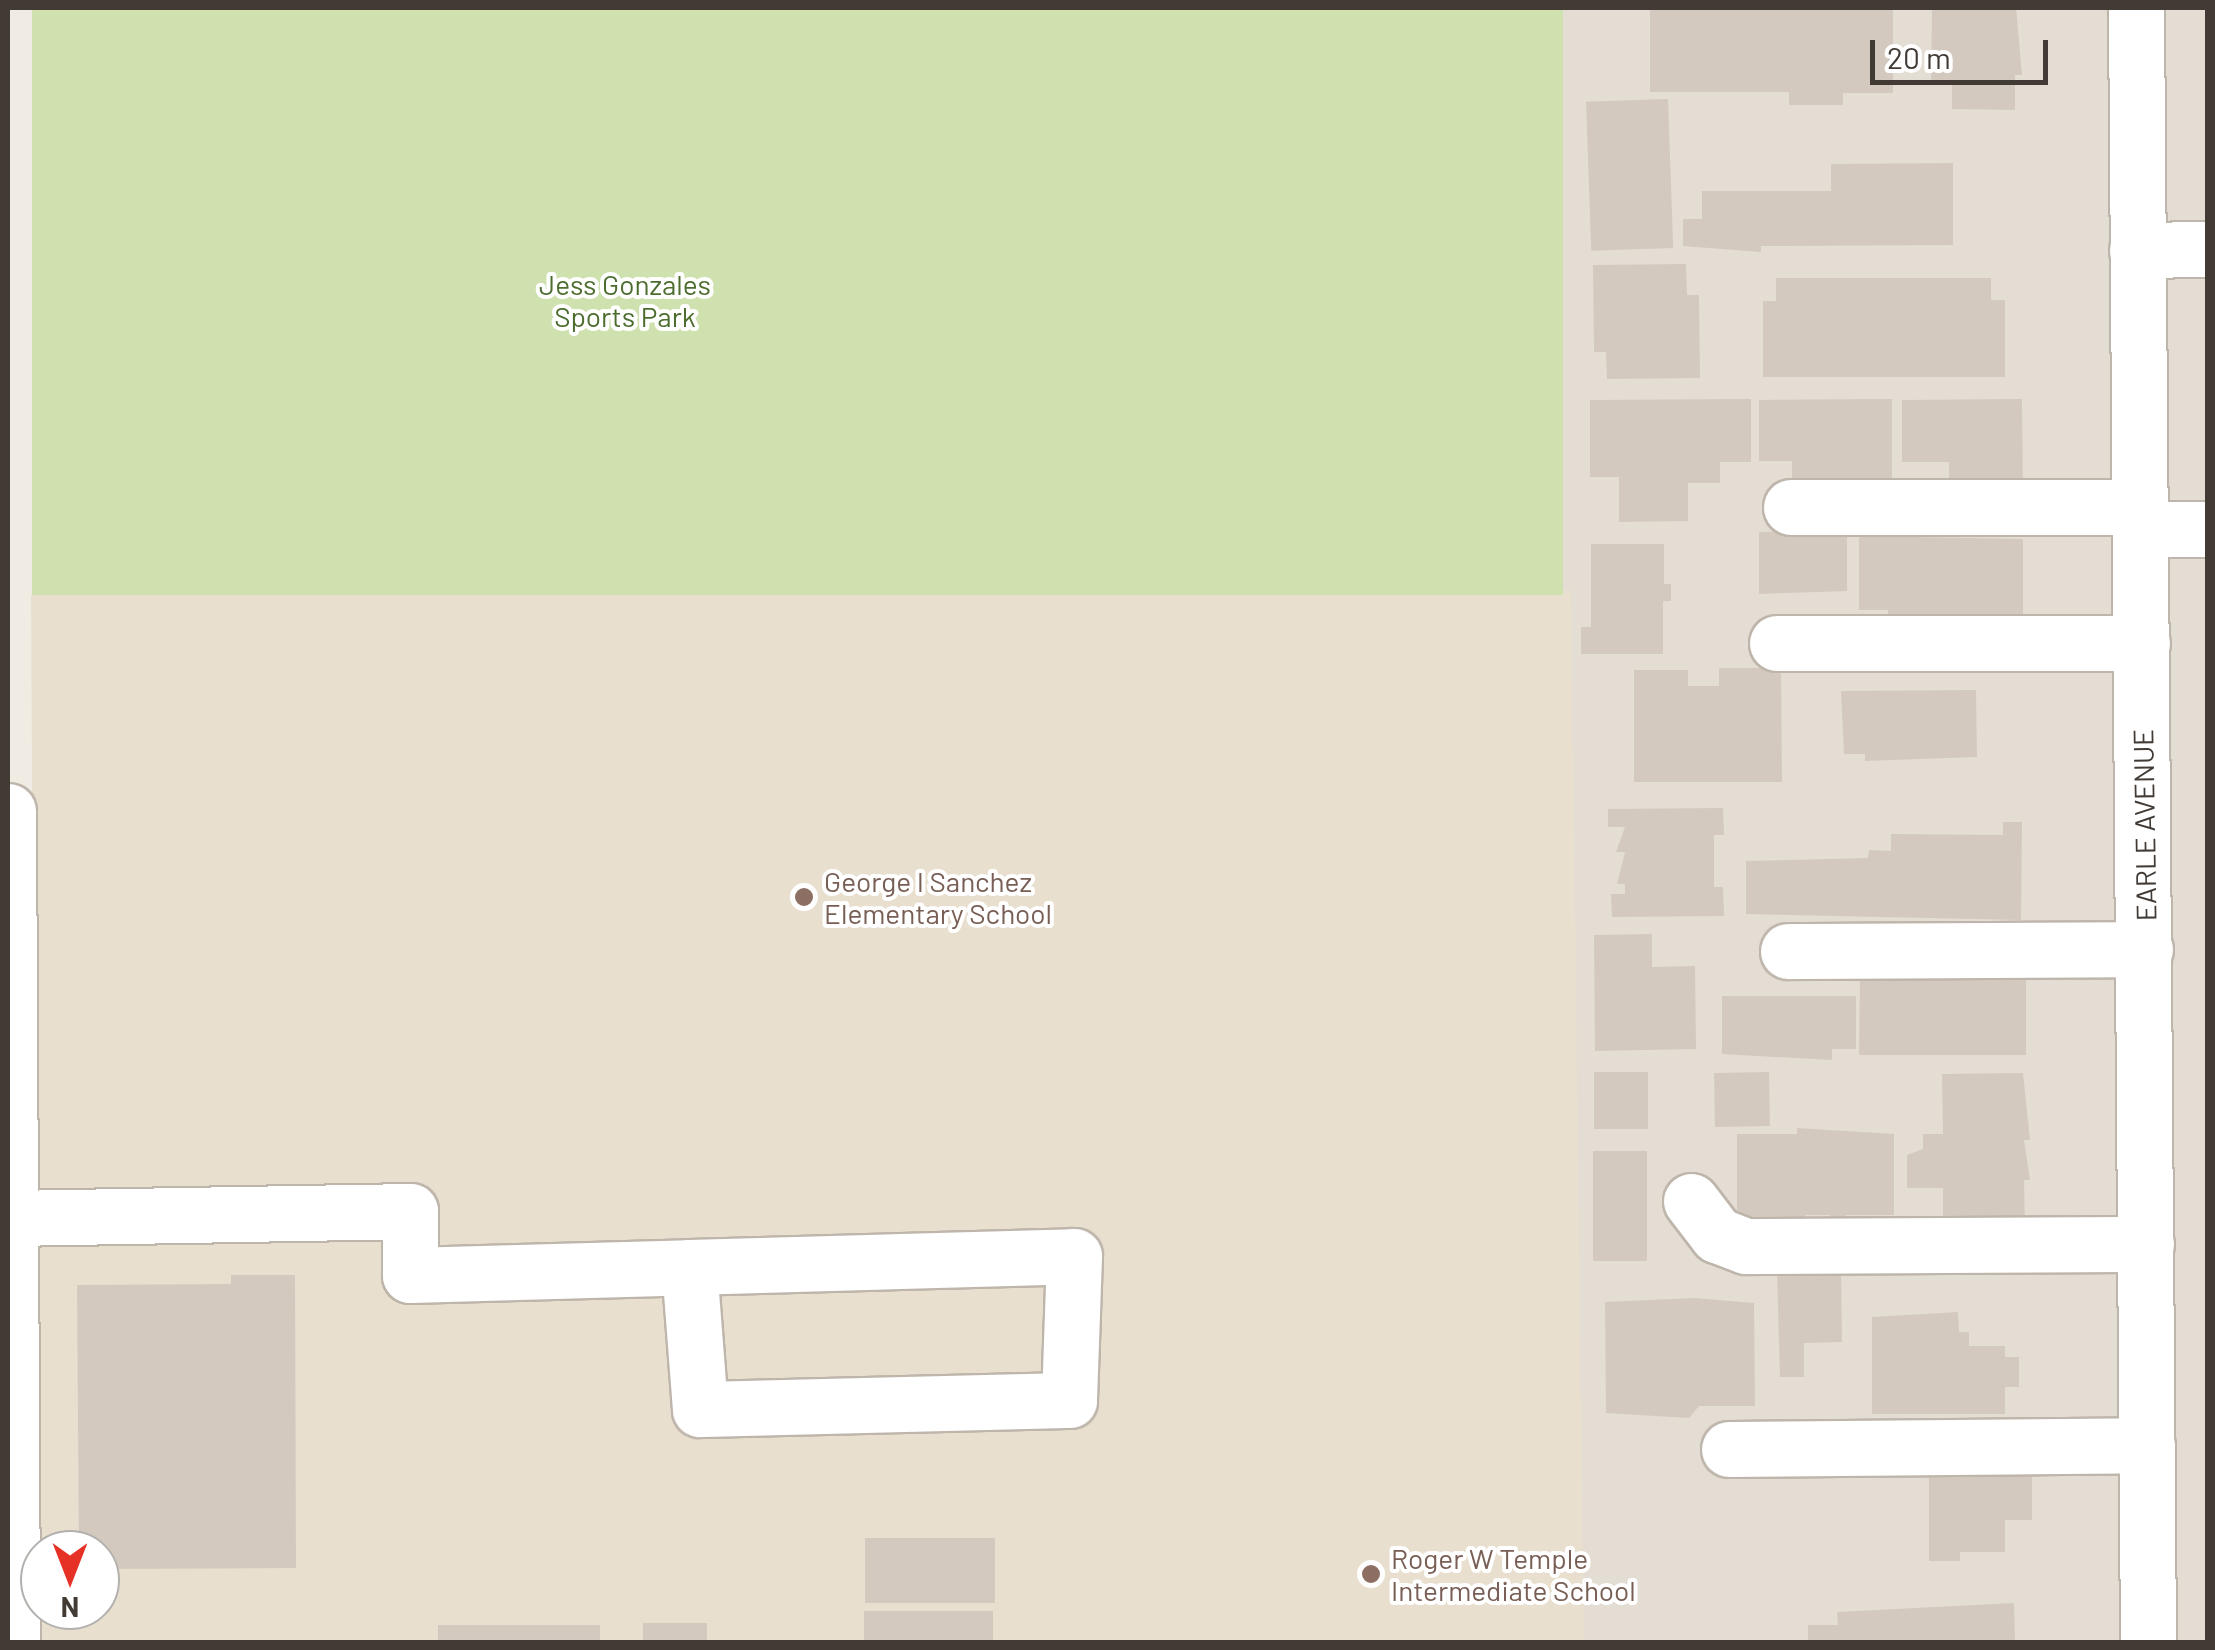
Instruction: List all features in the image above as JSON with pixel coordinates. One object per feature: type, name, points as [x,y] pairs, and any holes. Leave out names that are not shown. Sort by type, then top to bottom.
[{"type":"street","name":"EARLE AVENUE","points":[[2136,8],[2148,1642]]},
{"type":"street","points":[[2137,250],[2208,249]]},
{"type":"street","points":[[1791,507],[2139,518],[2208,529]]},
{"type":"street","points":[[1776,642],[2142,642]]},
{"type":"street","points":[[8,811],[12,1642]]},
{"type":"street","points":[[1788,951],[2145,949]]},
{"type":"street","points":[[10,1198],[410,1211],[410,1275],[1074,1256],[1069,1400],[700,1409],[690,1267]]},
{"type":"street","points":[[1691,1202],[1717,1235],[1746,1246],[2146,1244]]},
{"type":"street","points":[[1729,1449],[2147,1445]]},
{"type":"shaded area","points":[[1563,8],[2207,8],[2207,1642],[1563,1642]]},
{"type":"shaded area","name":"George I Sanchez Elementary School","points":[[1571,590],[1584,1642],[37,1642],[37,1630],[120,1630],[120,1530],[36,1530],[31,595]]},
{"type":"green space","name":"Jess Gonzales Sports Park","points":[[32,8],[1563,8],[1563,595],[32,595]]},
{"type":"building","points":[[1650,8],[1893,8],[1893,93],[1843,93],[1843,105],[1789,105],[1789,92],[1650,92]]},
{"type":"building","points":[[1932,8],[2016,8],[2022,75],[2015,75],[2015,110],[1952,109],[1952,84],[1931,84]]},
{"type":"building","points":[[1668,99],[1673,248],[1591,251],[1586,102]]},
{"type":"building","points":[[1953,163],[1953,245],[1761,246],[1761,252],[1683,246],[1683,219],[1702,219],[1702,191],[1831,191],[1831,164]]},
{"type":"building","points":[[1686,264],[1687,295],[1699,295],[1700,378],[1607,379],[1606,352],[1594,352],[1593,265]]},
{"type":"building","points":[[1776,278],[1991,278],[1991,300],[2005,300],[2005,377],[1763,377],[1763,301],[1776,301]]},
{"type":"building","points":[[1751,399],[1751,462],[1720,462],[1720,483],[1688,483],[1688,521],[1619,522],[1619,477],[1590,477],[1590,400]]},
{"type":"building","points":[[1892,399],[1892,482],[1792,483],[1792,461],[1759,461],[1759,400]]},
{"type":"building","points":[[2022,399],[2023,498],[1949,499],[1949,462],[1902,462],[1902,400]]},
{"type":"building","points":[[1759,532],[1847,534],[1847,591],[1759,594]]},
{"type":"building","points":[[1859,536],[2023,539],[2023,625],[1888,629],[1888,610],[1859,610]]},
{"type":"building","points":[[1591,544],[1664,544],[1664,584],[1671,584],[1671,601],[1663,601],[1663,654],[1581,654],[1581,627],[1591,627]]},
{"type":"building","points":[[1719,668],[1781,668],[1782,782],[1634,782],[1634,670],[1688,670],[1688,686],[1719,686]]},
{"type":"building","points":[[1976,690],[1977,757],[1865,761],[1865,754],[1844,754],[1841,691]]},
{"type":"building","points":[[1723,808],[1724,835],[1714,835],[1714,887],[1723,887],[1724,916],[1612,917],[1611,894],[1625,894],[1625,884],[1617,884],[1625,852],[1616,852],[1625,827],[1608,827],[1608,809]]},
{"type":"building","points":[[2003,822],[2022,822],[2021,920],[1746,914],[1746,861],[1868,858],[1869,850],[1891,851],[1891,834],[2003,835]]},
{"type":"building","points":[[1652,934],[1652,967],[1695,966],[1696,1049],[1595,1051],[1594,935]]},
{"type":"building","points":[[1948,956],[2026,956],[2026,1055],[1859,1055],[1860,978],[1948,978]]},
{"type":"building","points":[[1722,996],[1856,996],[1856,1049],[1832,1049],[1832,1060],[1722,1054]]},
{"type":"building","points":[[1594,1072],[1648,1072],[1648,1129],[1594,1129]]},
{"type":"building","points":[[1769,1072],[1770,1126],[1715,1127],[1714,1073]]},
{"type":"building","points":[[2023,1073],[2030,1140],[2024,1140],[2030,1180],[2024,1180],[2025,1230],[1943,1231],[1943,1188],[1907,1188],[1907,1155],[1923,1149],[1923,1134],[1943,1134],[1942,1074]]},
{"type":"building","points":[[1797,1128],[1894,1134],[1894,1215],[1846,1215],[1846,1221],[1830,1221],[1830,1215],[1805,1215],[1805,1221],[1737,1216],[1737,1134],[1797,1134]]},
{"type":"building","points":[[1593,1151],[1647,1151],[1647,1261],[1593,1261]]},
{"type":"building","points":[[1841,1271],[1842,1342],[1804,1343],[1804,1377],[1780,1377],[1777,1272]]},
{"type":"building","points":[[231,1275],[295,1275],[296,1568],[120,1569],[120,1530],[79,1530],[77,1285],[231,1284]]},
{"type":"building","points":[[1695,1298],[1754,1303],[1755,1406],[1699,1406],[1689,1418],[1606,1413],[1605,1302]]},
{"type":"building","points":[[1958,1312],[1959,1332],[1969,1332],[1969,1346],[2005,1346],[2005,1357],[2019,1357],[2019,1387],[2005,1387],[2005,1414],[1872,1414],[1872,1317]]},
{"type":"building","points":[[1929,1475],[2032,1475],[2032,1520],[2005,1520],[2005,1552],[1960,1552],[1960,1561],[1929,1561]]},
{"type":"building","points":[[865,1538],[995,1538],[995,1603],[865,1603]]},
{"type":"building","points":[[2014,1603],[2015,1642],[1808,1642],[1808,1625],[1838,1625],[1837,1612]]},
{"type":"building","points":[[864,1611],[993,1611],[993,1642],[864,1642]]},
{"type":"building","points":[[643,1623],[707,1623],[707,1642],[643,1642]]},
{"type":"building","points":[[438,1625],[600,1625],[600,1642],[438,1642]]},
{"type":"place","name":"George I Sanchez Elementary School","points":[[804,897]]},
{"type":"place","name":"Roger W Temple Intermediate School","points":[[1371,1574]]}]
